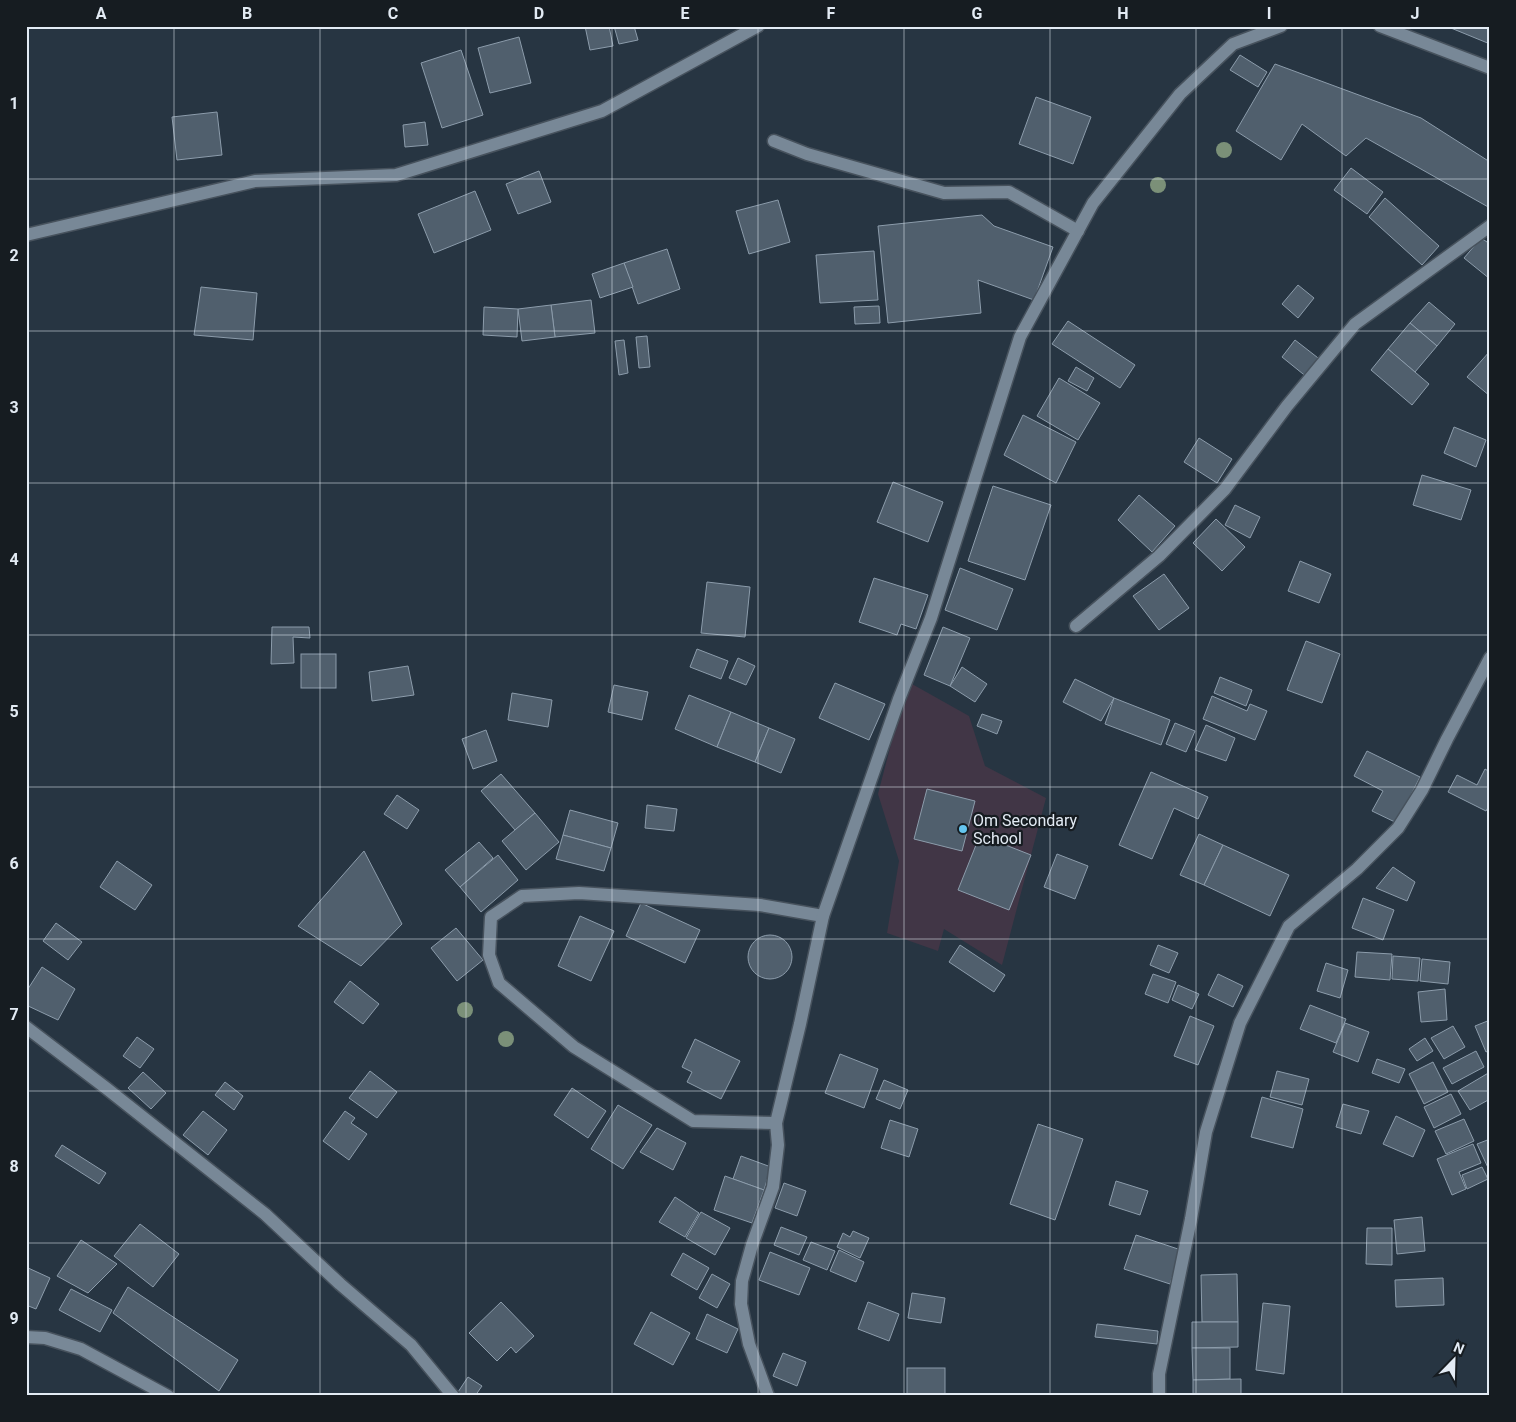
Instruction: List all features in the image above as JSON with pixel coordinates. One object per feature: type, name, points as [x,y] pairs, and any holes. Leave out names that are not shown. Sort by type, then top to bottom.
[{"type":"street","points":[[26,235],[255,181],[396,175],[602,111],[758,26]]},
{"type":"street","points":[[768,1396],[749,1344],[741,1304],[742,1281],[752,1245],[774,1186],[778,1145],[776,1123],[823,916],[899,699],[931,618],[1020,338],[1093,203],[1180,94],[1233,44],[1281,26]]},
{"type":"street","points":[[1380,26],[1490,68]]},
{"type":"street","points":[[774,141],[807,154],[944,193],[1009,192],[1078,230]]},
{"type":"street","points":[[1076,626],[1159,556],[1225,489],[1287,406],[1355,324],[1490,226]]},
{"type":"street","points":[[1159,1396],[1160,1374],[1191,1219],[1206,1132],[1240,1024],[1290,926],[1357,869],[1398,828],[1422,790],[1490,658]]},
{"type":"street","points":[[776,1123],[693,1121],[574,1047],[499,983],[489,955],[491,917],[522,896],[579,893],[760,905],[823,916]]},
{"type":"street","points":[[26,1027],[265,1214],[340,1284],[411,1345],[453,1396]]},
{"type":"street","points":[[26,1337],[45,1338],[81,1349],[168,1396]]},
{"type":"shaded area","name":"Om Secondary School","points":[[912,684],[969,716],[985,766],[1046,798],[1002,965],[944,929],[938,951],[887,933],[899,861],[878,794],[898,717]]},
{"type":"building","points":[[585,26],[609,26],[613,46],[590,50]]},
{"type":"building","points":[[614,26],[634,26],[638,40],[619,44]]},
{"type":"building","points":[[1446,26],[1490,26],[1490,44]]},
{"type":"building","points":[[519,37],[531,83],[490,93],[478,48]]},
{"type":"building","points":[[461,50],[483,115],[442,128],[421,63]]},
{"type":"building","points":[[1240,55],[1267,72],[1258,87],[1230,70]]},
{"type":"building","points":[[1275,64],[1421,118],[1490,162],[1490,208],[1366,138],[1346,156],[1302,124],[1281,160],[1236,131]]},
{"type":"building","points":[[1036,97],[1091,117],[1073,164],[1019,144]]},
{"type":"building","points":[[217,112],[222,155],[177,160],[172,117]]},
{"type":"building","points":[[425,122],[428,145],[405,147],[403,125]]},
{"type":"building","points":[[1351,168],[1383,192],[1367,214],[1334,190]]},
{"type":"building","points":[[539,171],[551,202],[518,214],[506,184]]},
{"type":"building","points":[[475,191],[491,230],[434,253],[418,214]]},
{"type":"building","points":[[1385,198],[1439,246],[1422,265],[1369,217]]},
{"type":"building","points":[[778,200],[790,242],[749,254],[736,211]]},
{"type":"building","points":[[982,215],[994,226],[1053,247],[1034,300],[978,280],[981,313],[888,323],[878,226]]},
{"type":"building","points":[[1481,238],[1490,244],[1490,279],[1464,258]]},
{"type":"building","points":[[667,249],[680,289],[638,304],[624,263]]},
{"type":"building","points":[[874,251],[878,300],[820,303],[816,255]]},
{"type":"building","points":[[624,263],[633,287],[600,298],[592,274]]},
{"type":"building","points":[[1298,285],[1314,298],[1298,318],[1282,304]]},
{"type":"building","points":[[201,287],[257,293],[253,340],[194,335]]},
{"type":"building","points":[[591,300],[595,333],[555,337],[551,305]]},
{"type":"building","points":[[1429,302],[1455,324],[1437,346],[1410,323]]},
{"type":"building","points":[[551,305],[555,337],[522,341],[518,309]]},
{"type":"building","points":[[879,306],[880,323],[855,324],[854,307]]},
{"type":"building","points":[[484,307],[518,309],[517,337],[483,335]]},
{"type":"building","points":[[1068,321],[1135,365],[1120,388],[1052,344]]},
{"type":"building","points":[[1410,323],[1437,346],[1415,372],[1388,349]]},
{"type":"building","points":[[647,336],[650,367],[639,368],[636,337]]},
{"type":"building","points":[[624,340],[628,373],[619,375],[615,341]]},
{"type":"building","points":[[1295,340],[1322,361],[1308,378],[1282,357]]},
{"type":"building","points":[[1388,349],[1429,384],[1412,405],[1371,370]]},
{"type":"building","points":[[1490,351],[1490,396],[1467,377]]},
{"type":"building","points":[[1076,367],[1094,378],[1087,391],[1068,381]]},
{"type":"building","points":[[1059,378],[1100,403],[1078,440],[1037,416]]},
{"type":"building","points":[[1023,415],[1076,442],[1056,483],[1004,455]]},
{"type":"building","points":[[1454,427],[1486,440],[1476,467],[1444,453]]},
{"type":"building","points":[[1199,438],[1232,459],[1217,483],[1184,462]]},
{"type":"building","points":[[1422,475],[1471,490],[1461,520],[1413,505]]},
{"type":"building","points":[[893,482],[943,502],[928,542],[877,522]]},
{"type":"building","points":[[993,486],[1051,505],[1025,580],[968,561]]},
{"type":"building","points":[[1139,495],[1175,526],[1152,552],[1118,520]]},
{"type":"building","points":[[1235,505],[1260,517],[1250,538],[1225,525]]},
{"type":"building","points":[[1216,519],[1245,547],[1222,571],[1193,543]]},
{"type":"building","points":[[1300,561],[1331,574],[1319,603],[1288,591]]},
{"type":"building","points":[[960,568],[1013,589],[997,630],[945,610]]},
{"type":"building","points":[[1164,574],[1189,608],[1159,630],[1133,596]]},
{"type":"building","points":[[874,578],[928,595],[916,629],[901,624],[897,635],[859,622]]},
{"type":"building","points":[[707,582],[750,587],[745,637],[701,633]]},
{"type":"building","points":[[272,627],[309,627],[310,638],[293,637],[294,663],[271,664]]},
{"type":"building","points":[[943,627],[970,638],[950,686],[924,675]]},
{"type":"building","points":[[1306,641],[1340,654],[1322,703],[1287,690]]},
{"type":"building","points":[[697,649],[728,661],[721,679],[690,667]]},
{"type":"building","points":[[301,654],[336,654],[336,688],[301,688]]},
{"type":"building","points":[[738,658],[755,666],[746,685],[729,678]]},
{"type":"building","points":[[408,666],[414,695],[372,701],[369,672]]},
{"type":"building","points":[[962,667],[987,684],[975,702],[950,686]]},
{"type":"building","points":[[1220,677],[1252,690],[1246,706],[1214,693]]},
{"type":"building","points":[[1075,679],[1114,698],[1101,721],[1063,702]]},
{"type":"building","points":[[835,683],[885,704],[869,740],[819,718]]},
{"type":"building","points":[[614,685],[648,692],[642,720],[608,712]]},
{"type":"building","points":[[512,693],[552,700],[548,727],[508,720]]},
{"type":"building","points":[[689,695],[731,712],[717,747],[675,729]]},
{"type":"building","points":[[1212,696],[1247,711],[1250,704],[1267,711],[1255,740],[1203,719]]},
{"type":"building","points":[[1114,698],[1170,720],[1161,745],[1105,724]]},
{"type":"building","points":[[731,712],[769,728],[755,762],[717,747]]},
{"type":"building","points":[[982,714],[1002,721],[997,734],[977,726]]},
{"type":"building","points":[[1175,723],[1195,731],[1186,752],[1166,744]]},
{"type":"building","points":[[1206,725],[1235,738],[1226,761],[1195,750]]},
{"type":"building","points":[[769,728],[795,739],[781,773],[755,762]]},
{"type":"building","points":[[486,730],[497,761],[473,769],[462,739]]},
{"type":"building","points":[[1367,751],[1420,777],[1397,823],[1372,811],[1383,791],[1354,776]]},
{"type":"building","points":[[1485,769],[1490,772],[1490,804],[1486,811],[1448,792],[1457,775],[1477,785]]},
{"type":"building","points":[[1151,772],[1208,797],[1198,819],[1174,808],[1152,859],[1119,845]]},
{"type":"building","points":[[501,774],[535,813],[515,830],[481,791]]},
{"type":"building","points":[[927,789],[975,801],[962,851],[914,839]]},
{"type":"building","points":[[397,795],[419,810],[407,829],[384,814]]},
{"type":"building","points":[[647,805],[677,809],[674,831],[645,828]]},
{"type":"building","points":[[570,810],[618,823],[611,848],[563,835]]},
{"type":"building","points":[[535,813],[559,842],[526,870],[502,841]]},
{"type":"building","points":[[1199,834],[1223,845],[1204,885],[1180,875]]},
{"type":"building","points":[[563,835],[611,848],[604,871],[556,859]]},
{"type":"building","points":[[980,835],[1031,855],[1009,910],[958,890]]},
{"type":"building","points":[[479,842],[493,858],[460,887],[445,870]]},
{"type":"building","points":[[1223,845],[1289,875],[1270,916],[1204,885]]},
{"type":"building","points":[[364,851],[402,924],[361,966],[298,926]]},
{"type":"building","points":[[1057,854],[1088,866],[1075,899],[1044,887]]},
{"type":"building","points":[[498,855],[518,880],[481,912],[460,887]]},
{"type":"building","points":[[117,861],[152,885],[135,910],[100,887]]},
{"type":"building","points":[[1393,867],[1415,882],[1407,901],[1376,888]]},
{"type":"building","points":[[1363,898],[1394,910],[1383,940],[1352,928]]},
{"type":"building","points":[[641,903],[700,930],[685,963],[626,936]]},
{"type":"building","points":[[580,916],[614,931],[591,981],[558,966]]},
{"type":"building","points":[[56,923],[82,942],[68,960],[43,941]]},
{"type":"building","points":[[456,928],[483,960],[457,981],[431,948]]},
{"type":"building","points":[[766,935],[774,935],[786,941],[792,957],[786,973],[774,979],[766,979],[754,973],[748,961],[748,953],[754,941]]},
{"type":"building","points":[[960,945],[1005,975],[994,992],[949,962]]},
{"type":"building","points":[[1158,945],[1178,953],[1169,973],[1150,965]]},
{"type":"building","points":[[1357,952],[1392,954],[1390,980],[1355,977]]},
{"type":"building","points":[[1393,956],[1420,958],[1418,981],[1392,979]]},
{"type":"building","points":[[1422,959],[1450,962],[1448,984],[1420,981]]},
{"type":"building","points":[[1326,963],[1348,970],[1340,998],[1317,991]]},
{"type":"building","points":[[42,967],[75,989],[58,1020],[26,1005],[26,992]]},
{"type":"building","points":[[1153,974],[1176,982],[1168,1003],[1145,994]]},
{"type":"building","points":[[1218,974],[1243,986],[1233,1007],[1208,995]]},
{"type":"building","points":[[350,981],[379,1004],[363,1024],[334,1002]]},
{"type":"building","points":[[1178,985],[1199,994],[1192,1009],[1172,1000]]},
{"type":"building","points":[[1445,989],[1447,1020],[1421,1022],[1418,992]]},
{"type":"building","points":[[1310,1005],[1346,1019],[1336,1043],[1300,1029]]},
{"type":"building","points":[[1190,1016],[1214,1026],[1198,1065],[1174,1056]]},
{"type":"building","points":[[1490,1020],[1490,1050],[1486,1052],[1475,1026]]},
{"type":"building","points":[[1345,1023],[1369,1032],[1358,1062],[1333,1052]]},
{"type":"building","points":[[1453,1026],[1465,1047],[1444,1059],[1431,1038]]},
{"type":"building","points":[[137,1037],[154,1049],[140,1068],[123,1056]]},
{"type":"building","points":[[1425,1038],[1433,1051],[1417,1061],[1409,1049]]},
{"type":"building","points":[[695,1039],[740,1061],[721,1099],[687,1082],[692,1072],[682,1067]]},
{"type":"building","points":[[1476,1051],[1484,1067],[1452,1084],[1443,1068]]},
{"type":"building","points":[[840,1054],[878,1069],[864,1108],[825,1093]]},
{"type":"building","points":[[1377,1059],[1405,1069],[1399,1083],[1372,1073]]},
{"type":"building","points":[[1433,1062],[1448,1092],[1424,1104],[1409,1074]]},
{"type":"building","points":[[370,1071],[397,1092],[377,1118],[349,1098]]},
{"type":"building","points":[[1277,1071],[1309,1079],[1302,1105],[1270,1097]]},
{"type":"building","points":[[143,1072],[166,1093],[151,1109],[128,1088]]},
{"type":"building","points":[[1490,1072],[1490,1099],[1470,1110],[1458,1091]]},
{"type":"building","points":[[884,1080],[908,1090],[900,1109],[876,1099]]},
{"type":"building","points":[[225,1082],[243,1096],[234,1110],[215,1095]]},
{"type":"building","points":[[572,1088],[606,1111],[588,1138],[554,1115]]},
{"type":"building","points":[[1451,1094],[1461,1114],[1434,1128],[1424,1107]]},
{"type":"building","points":[[1262,1097],[1303,1109],[1293,1148],[1251,1137]]},
{"type":"building","points":[[1343,1104],[1369,1111],[1361,1134],[1336,1127]]},
{"type":"building","points":[[618,1105],[652,1125],[623,1169],[591,1149]]},
{"type":"building","points":[[203,1111],[227,1130],[208,1155],[183,1135]]},
{"type":"building","points":[[345,1111],[355,1118],[351,1123],[367,1134],[349,1160],[323,1141]]},
{"type":"building","points":[[1396,1116],[1425,1130],[1413,1157],[1383,1144]]},
{"type":"building","points":[[1464,1119],[1474,1141],[1446,1154],[1435,1131]]},
{"type":"building","points":[[890,1120],[918,1129],[909,1157],[881,1148]]},
{"type":"building","points":[[1038,1124],[1083,1139],[1055,1220],[1010,1204]]},
{"type":"building","points":[[657,1128],[686,1143],[673,1170],[640,1152]]},
{"type":"building","points":[[1490,1139],[1490,1172],[1477,1144]]},
{"type":"building","points":[[1473,1144],[1481,1163],[1459,1172],[1466,1189],[1452,1195],[1437,1159]]},
{"type":"building","points":[[62,1145],[106,1173],[99,1184],[55,1156]]},
{"type":"building","points":[[741,1156],[771,1167],[764,1190],[733,1179]]},
{"type":"building","points":[[1482,1167],[1488,1179],[1467,1189],[1462,1175]]},
{"type":"building","points":[[725,1176],[764,1190],[752,1223],[714,1210]]},
{"type":"building","points":[[1116,1181],[1148,1191],[1140,1215],[1109,1205]]},
{"type":"building","points":[[784,1183],[806,1191],[797,1216],[775,1208]]},
{"type":"building","points":[[675,1197],[699,1213],[685,1237],[659,1222]]},
{"type":"building","points":[[701,1212],[730,1228],[715,1255],[686,1238]]},
{"type":"building","points":[[1422,1217],[1425,1251],[1397,1254],[1394,1220]]},
{"type":"building","points":[[140,1224],[179,1254],[153,1287],[114,1256]]},
{"type":"building","points":[[781,1227],[807,1237],[799,1255],[774,1245]]},
{"type":"building","points":[[1367,1228],[1392,1228],[1392,1265],[1366,1264]]},
{"type":"building","points":[[853,1231],[869,1238],[860,1258],[837,1247],[843,1233],[850,1237]]},
{"type":"building","points":[[1136,1235],[1181,1250],[1170,1284],[1124,1269]]},
{"type":"building","points":[[81,1240],[117,1264],[88,1293],[57,1276]]},
{"type":"building","points":[[811,1242],[835,1251],[827,1270],[803,1260]]},
{"type":"building","points":[[839,1250],[864,1262],[856,1282],[830,1271]]},
{"type":"building","points":[[770,1252],[810,1268],[799,1295],[759,1280]]},
{"type":"building","points":[[683,1253],[709,1268],[697,1290],[671,1275]]},
{"type":"building","points":[[26,1267],[50,1278],[36,1309],[26,1305]]},
{"type":"building","points":[[712,1274],[730,1284],[717,1308],[699,1298]]},
{"type":"building","points":[[1237,1274],[1238,1322],[1202,1322],[1201,1275]]},
{"type":"building","points":[[1443,1278],[1444,1305],[1396,1307],[1395,1280]]},
{"type":"building","points":[[128,1287],[238,1360],[219,1391],[113,1313]]},
{"type":"building","points":[[71,1289],[112,1310],[100,1332],[59,1310]]},
{"type":"building","points":[[912,1293],[945,1298],[941,1323],[908,1318]]},
{"type":"building","points":[[501,1302],[534,1336],[516,1353],[511,1347],[497,1361],[469,1333]]},
{"type":"building","points":[[868,1302],[899,1314],[889,1341],[858,1329]]},
{"type":"building","points":[[1263,1303],[1290,1306],[1284,1374],[1256,1370]]},
{"type":"building","points":[[651,1312],[690,1333],[673,1365],[634,1344]]},
{"type":"building","points":[[707,1314],[738,1329],[727,1353],[696,1339]]},
{"type":"building","points":[[1192,1322],[1238,1322],[1238,1347],[1192,1348]]},
{"type":"building","points":[[1097,1324],[1158,1331],[1157,1344],[1095,1337]]},
{"type":"building","points":[[1192,1348],[1230,1348],[1230,1379],[1193,1380]]},
{"type":"building","points":[[783,1353],[806,1362],[797,1386],[773,1376]]},
{"type":"building","points":[[907,1368],[945,1368],[945,1396],[907,1396]]},
{"type":"building","points":[[468,1377],[482,1386],[475,1396],[463,1396],[458,1392]]},
{"type":"building","points":[[1241,1379],[1241,1396],[1193,1396],[1193,1380]]},
{"type":"place","name":"Om Secondary School","points":[[963,829]]}]
